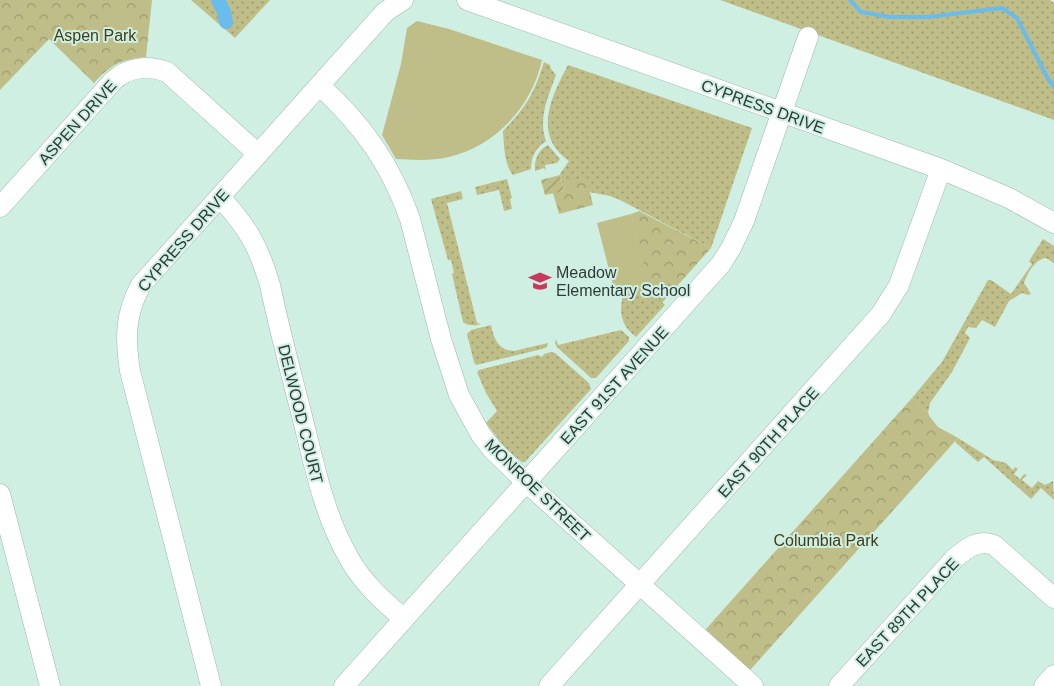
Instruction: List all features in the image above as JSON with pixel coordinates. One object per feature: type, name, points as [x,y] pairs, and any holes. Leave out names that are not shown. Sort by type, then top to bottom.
[{"type":"street","name":"CYPRESS DRIVE","points":[[211,686],[130,371],[126,338],[131,305],[141,285],[384,12],[403,0]]},
{"type":"street","name":"CYPRESS DRIVE","points":[[467,0],[941,169],[1001,195],[1054,223]]},
{"type":"street","name":"EAST 91ST AVENUE","points":[[344,686],[721,264],[741,228],[808,37]]},
{"type":"street","name":"ASPEN DRIVE","points":[[0,207],[113,81],[121,74],[140,68],[149,67],[167,72],[258,154]]},
{"type":"street","name":"MONROE STREET","points":[[320,86],[355,120],[390,171],[410,219],[440,340],[459,395],[472,421],[486,442],[527,483],[753,686]]},
{"type":"street","name":"EAST 90TH PLACE","points":[[549,686],[881,314],[899,285],[941,169]]},
{"type":"street","name":"DELWOOD COURT","points":[[220,197],[243,224],[254,240],[262,257],[322,494],[337,536],[351,562],[366,583],[404,619]]},
{"type":"street","points":[[0,494],[50,686]]},
{"type":"street","name":"EAST 89TH PLACE","points":[[839,686],[955,558],[967,548],[978,543],[994,545],[1054,598]]},
{"type":"street","points":[[1044,686],[1054,675]]},
{"type":"green space","name":"Aspen Park","points":[[0,0],[152,0],[146,57],[123,61],[111,67],[94,83],[49,39],[0,90]]},
{"type":"green space","points":[[191,0],[270,0],[235,38]]},
{"type":"green space","points":[[720,0],[1050,0],[1054,3],[1054,120]]},
{"type":"green space","points":[[116,9],[140,19],[129,46],[104,35]]},
{"type":"green space","points":[[417,21],[449,29],[542,60],[530,93],[521,108],[496,134],[466,152],[429,160],[396,159],[382,135],[401,64],[407,28]]},
{"type":"green space","points":[[544,62],[550,65],[556,75],[547,99],[544,116],[543,124],[546,141],[539,146],[535,153],[531,169],[513,175],[506,160],[503,131],[518,115],[528,100],[537,83]]},
{"type":"green space","points":[[568,65],[752,128],[711,248],[620,200],[589,192],[586,178],[562,183],[560,174],[569,161],[558,151],[551,140],[548,128],[548,115],[556,90]]},
{"type":"green space","points":[[548,145],[560,159],[557,163],[545,165],[546,171],[544,168],[535,171],[537,156]]},
{"type":"green space","points":[[560,175],[564,191],[545,195],[541,180]]},
{"type":"green space","points":[[586,177],[593,205],[559,214],[553,193],[564,191],[562,183]]},
{"type":"green space","points":[[507,179],[512,198],[510,199],[512,209],[504,211],[499,190],[477,195],[475,187]]},
{"type":"green space","points":[[461,191],[463,199],[447,203],[477,323],[481,324],[477,325],[469,325],[463,322],[452,274],[454,273],[451,260],[448,260],[431,199]]},
{"type":"green space","points":[[639,211],[711,248],[662,303],[644,286],[648,285],[631,214]]},
{"type":"green space","points":[[631,214],[649,285],[615,293],[597,223]]},
{"type":"green space","points":[[1043,239],[1054,246],[1054,263],[1046,258],[1035,264],[1029,271],[1024,283],[1031,294],[1022,293],[1009,301],[995,327],[982,320],[976,328],[968,327],[965,333],[970,338],[952,372],[930,403],[928,413],[912,398],[942,362],[988,280],[991,280],[1011,294],[1032,264],[1029,261]]},
{"type":"green space","points":[[644,286],[665,305],[636,337],[623,322],[622,298],[624,291]]},
{"type":"green space","points":[[491,325],[495,339],[500,346],[509,350],[514,351],[548,343],[547,347],[476,365],[467,334],[471,330]]},
{"type":"green space","points":[[621,330],[629,337],[629,341],[596,378],[591,378],[555,343],[556,339],[558,345]]},
{"type":"green space","points":[[555,353],[589,383],[591,389],[525,462],[522,462],[506,449],[486,423],[497,411],[486,393],[477,372],[538,355],[542,357],[544,354]]},
{"type":"green space","name":"Columbia Park","points":[[912,398],[928,413],[938,427],[958,438],[743,678],[698,638]]},
{"type":"green space","points":[[958,438],[993,460],[1006,463],[1013,470],[1015,467],[1018,469],[1014,474],[1020,479],[1024,474],[1027,475],[1022,480],[1032,488],[1038,481],[1045,485],[1053,481],[1054,500],[1041,488],[1031,499],[984,457],[978,462],[955,442]]},
{"type":"waterway","points":[[218,0],[224,12],[226,22]]},
{"type":"waterway","points":[[850,0],[861,12],[890,17],[928,17],[1002,8],[1017,18],[1048,79],[1054,87]]},
{"type":"place","name":"Meadow Elementary School","points":[[540,281]]}]
